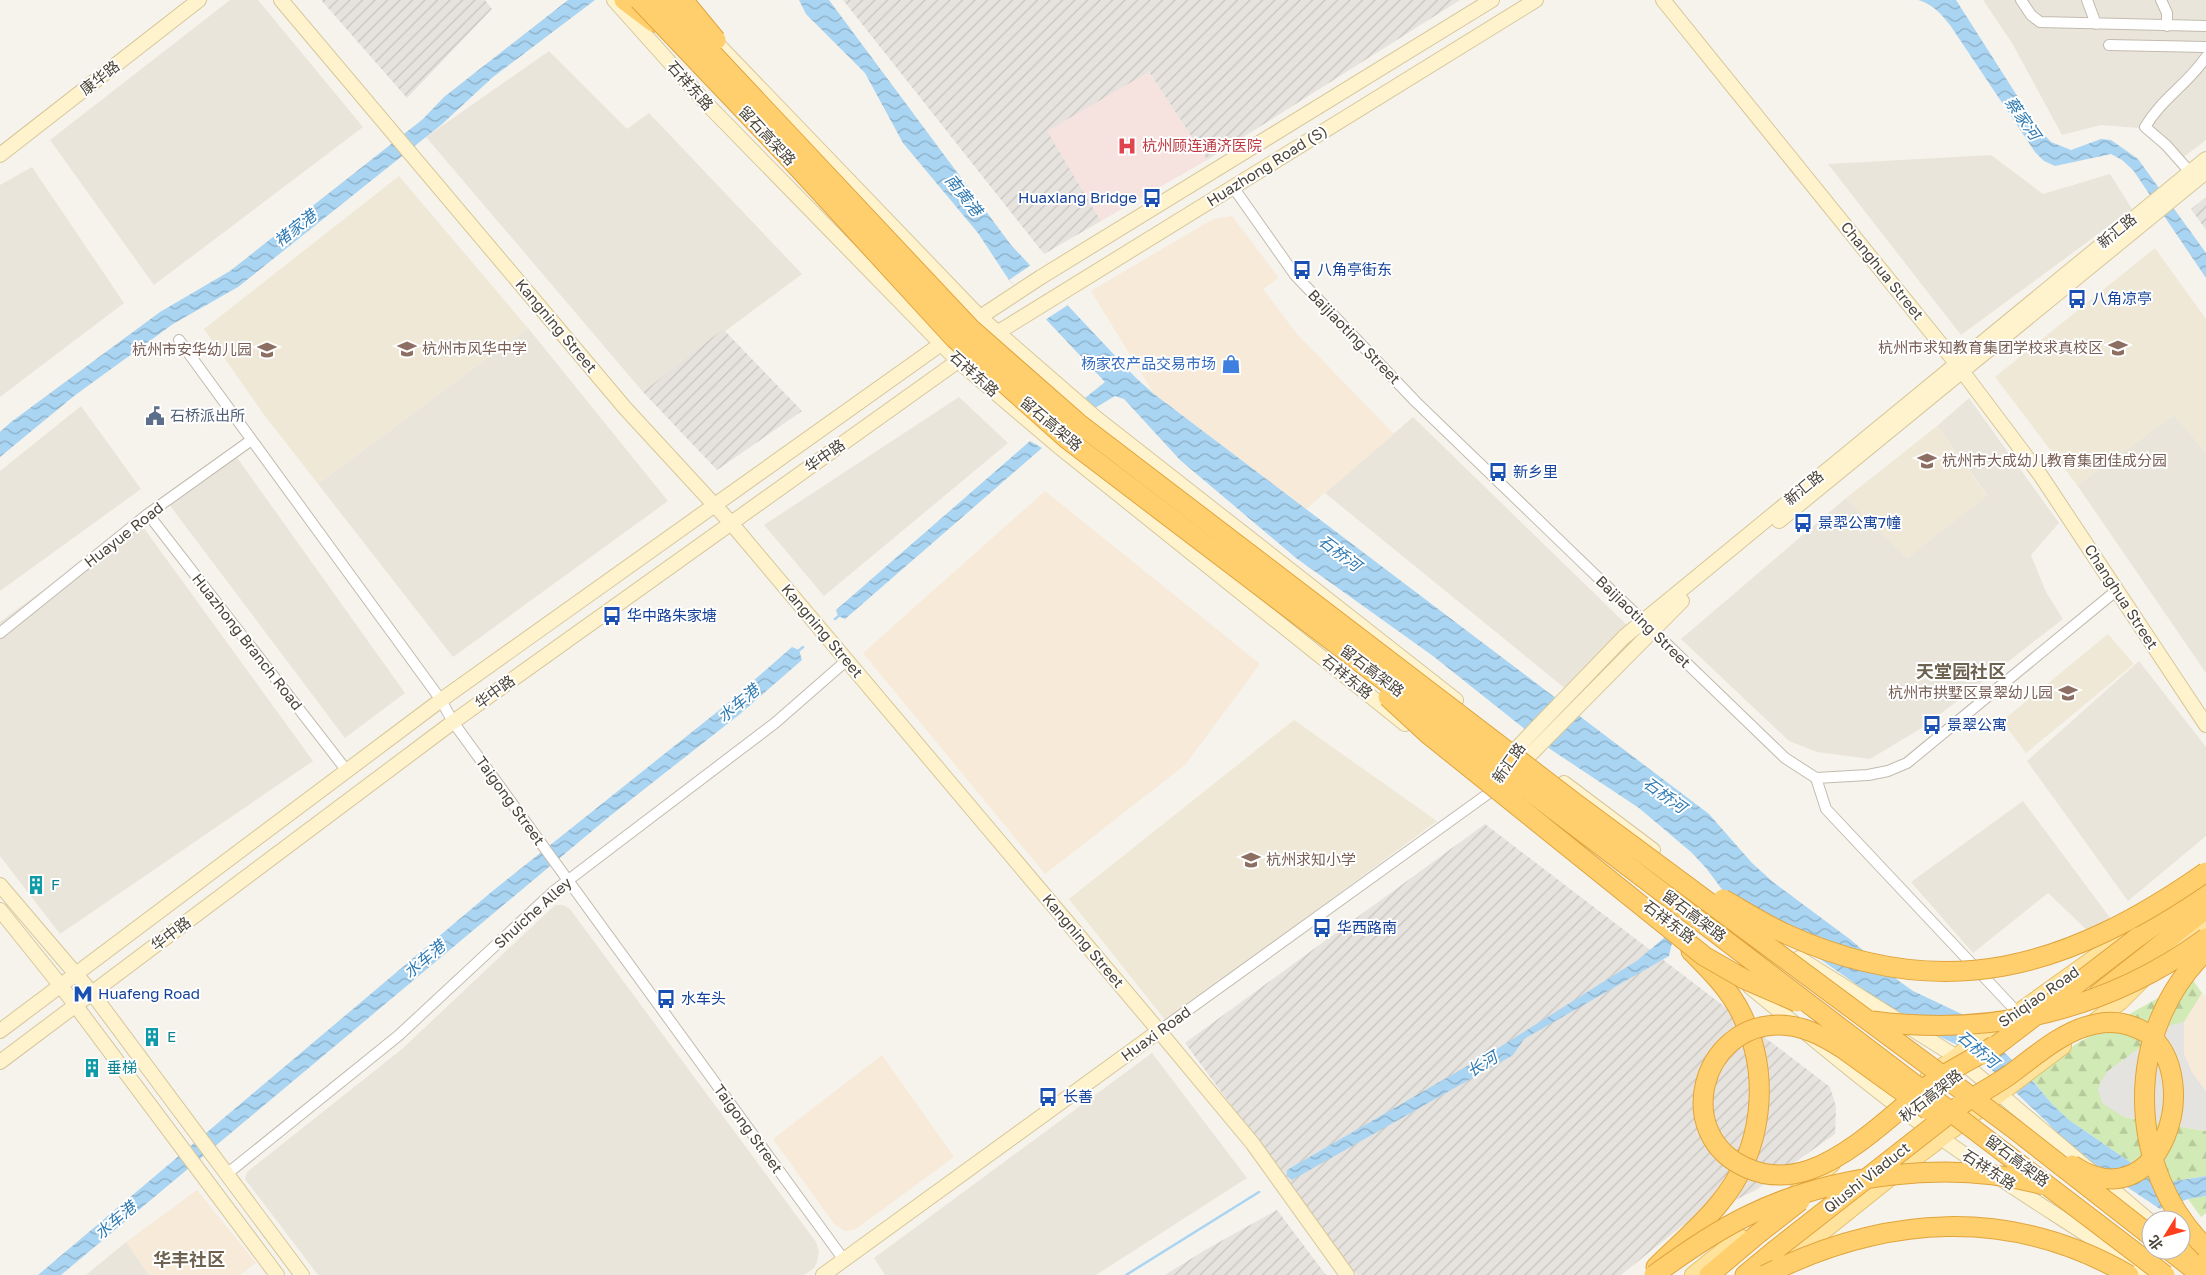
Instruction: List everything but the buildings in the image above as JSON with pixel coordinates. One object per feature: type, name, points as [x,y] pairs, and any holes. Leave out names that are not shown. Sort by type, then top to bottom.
[{"type":"highway","points":[[624,0],[678,42]]},
{"type":"highway","name":"留石高架路","points":[[639,0],[955,339],[1067,439],[2165,1275]]},
{"type":"highway","name":"留石高架路","points":[[662,0],[971,329],[1078,423],[1575,802],[1913,1052],[2141,1228]]},
{"type":"highway","points":[[684,0],[801,146]]},
{"type":"highway","points":[[1295,612],[1428,734],[1673,932],[1725,969],[1782,997],[1808,1007],[1860,1019],[1935,1026],[2009,1020],[2076,1006],[2149,976],[2206,938]]},
{"type":"highway","points":[[1575,802],[1711,892],[1785,934],[1838,954],[1920,971],[1945,972],[1995,969],[2022,964],[2069,949],[2126,923],[2206,872]]},
{"type":"highway","name":"秋石高架路","points":[[1709,1275],[1758,1233],[1994,1046],[2206,888]]},
{"type":"highway","name":"秋石高架路","points":[[1959,1106],[2206,909]]},
{"type":"highway","points":[[1647,1275],[1718,1205],[1739,1175],[1756,1136],[1759,1100],[1756,1056],[1741,1012],[1716,978],[1673,932]]},
{"type":"highway","points":[[2206,951],[2174,991],[2155,1028],[2146,1071],[2144,1113],[2154,1167],[2167,1194],[2194,1236],[2206,1248]]},
{"type":"highway","points":[[1913,1052],[1947,1070],[1971,1088],[1979,1094],[1987,1100],[2050,1149],[2080,1170],[2103,1178],[2120,1178],[2134,1175],[2164,1156],[2180,1129],[2185,1100],[2180,1069],[2173,1056],[2155,1037],[2121,1023],[2095,1024],[2067,1036],[2005,1078],[1982,1092],[1975,1096],[1959,1106]]},
{"type":"highway","points":[[1994,1046],[1931,1084],[1924,1090],[1917,1095],[1910,1101],[1896,1112],[1876,1129],[1828,1162],[1786,1176],[1764,1174],[1740,1165],[1726,1156],[1716,1143],[1704,1114],[1702,1095],[1705,1078],[1714,1062],[1727,1046],[1746,1034],[1763,1027],[1785,1025],[1807,1030],[1842,1048],[1905,1093],[1913,1099],[1944,1122],[2046,1196],[2114,1235]]},
{"type":"highway","name":"Qiushi Viaduct","points":[[1744,1275],[1959,1106]]},
{"type":"highway","points":[[1654,1275],[1699,1242],[1748,1215],[1806,1192],[1839,1184],[1879,1178],[1958,1173],[2003,1176],[2065,1190],[2141,1218]]},
{"type":"highway","points":[[1765,1275],[1823,1248],[1853,1240],[1885,1232],[1952,1227],[2013,1232],[2066,1244],[2129,1275]]},
{"type":"highway","points":[[2191,1248],[2206,1259]]},
{"type":"highway","points":[[2182,1260],[2201,1275]]},
{"type":"main road","name":"康华路","points":[[0,155],[199,0]]},
{"type":"main road","name":"Kangning Street","points":[[281,0],[392,134],[626,408],[715,504],[1159,1031],[1253,1144],[1347,1275]]},
{"type":"main road","name":"石祥东路","points":[[614,0],[706,103],[941,344],[958,361],[1058,446],[1489,793],[1676,925],[1893,1103],[1942,1138],[2083,1230],[2146,1275]]},
{"type":"main road","points":[[678,0],[758,87],[980,317],[1095,417],[1528,758],[1808,965],[1957,1055],[2004,1091],[2141,1213]]},
{"type":"main road","name":"Huazhong Road (S)","points":[[980,317],[1041,276],[1492,0]]},
{"type":"main road","name":"Huazhong Road (S)","points":[[998,332],[1536,0]]},
{"type":"main road","name":"Changhua Street","points":[[1663,0],[1959,368],[2041,476],[2206,725]]},
{"type":"main road","name":"新汇路","points":[[2172,193],[2190,172],[2206,158]]},
{"type":"main road","name":"新汇路","points":[[1489,793],[1516,749],[1569,694],[1647,626],[1671,610],[1959,368],[2172,193],[2206,172]]},
{"type":"main road","name":"华中路","points":[[0,1031],[441,700],[980,317]]},
{"type":"main road","name":"华中路","points":[[0,1062],[453,722],[998,332]]},
{"type":"main road","name":"新汇路","points":[[1489,793],[1528,758],[1580,704],[1647,626]]},
{"type":"main road","name":"Shiqiao Road","points":[[1693,1275],[1847,1152],[1893,1103],[1957,1055],[2206,878]]},
{"type":"main road","points":[[0,885],[75,976],[92,993],[228,1173],[302,1275]]},
{"type":"main road","points":[[0,910],[61,986],[278,1275]]},
{"type":"main road","points":[[1770,1275],[1942,1138],[2120,1002],[2179,945],[2206,924]]},
{"type":"main road","name":"Huaxi Road","points":[[823,1275],[1159,1031]]},
{"type":"main road","points":[[2191,1256],[2206,1268]]},
{"type":"street","points":[[2021,0],[2031,15],[2040,22],[2206,26]]},
{"type":"street","points":[[2087,0],[2096,24]]},
{"type":"street","points":[[2162,0],[2167,13],[2167,26]]},
{"type":"street","points":[[2109,44],[2206,46]]},
{"type":"street","points":[[2190,172],[2166,145],[2145,127],[2154,112],[2169,95],[2197,71],[2206,58]]},
{"type":"street","name":"Baijiaoting Street","points":[[1233,187],[1295,275],[1416,402],[1785,758],[1816,778]]},
{"type":"street","name":"Taigong Street","points":[[178,340],[441,700],[453,722],[844,1260]]},
{"type":"street","name":"Huayue Road","points":[[0,633],[148,514],[250,441]]},
{"type":"street","name":"Huazhong Branch Road","points":[[148,514],[347,771]]},
{"type":"street","points":[[2018,1012],[1826,809],[1816,778],[1868,775],[1888,771],[1907,763],[2117,590]]},
{"type":"street","name":"Shuiche Alley","points":[[228,1173],[398,1036],[568,881],[775,723],[846,660]]},
{"type":"street","name":"Huaxi Road","points":[[1159,1031],[1489,793]]},
{"type":"shaded area","points":[[230,0],[258,0],[363,127],[154,285],[50,140]]},
{"type":"shaded area","points":[[321,0],[485,0],[492,9],[407,98]]},
{"type":"shaded area","points":[[843,0],[1460,0],[1207,160],[1149,72],[1048,132],[1101,221],[1044,254]]},
{"type":"shaded area","points":[[1983,0],[2206,0],[2206,140],[2177,162],[2138,128],[2101,125],[2062,135],[2012,43]]},
{"type":"shaded area","points":[[549,51],[627,129],[649,113],[802,274],[643,392],[426,137]]},
{"type":"shaded area","name":"杭州顾连通济医院","points":[[1149,72],[1207,160],[1101,221],[1047,131]]},
{"type":"shaded area","points":[[1991,155],[2043,194],[2110,174],[2132,209],[1961,335],[1828,164]]},
{"type":"shaded area","points":[[32,167],[124,303],[0,397],[0,185]]},
{"type":"shaded area","name":"杭州市风华中学","points":[[399,176],[528,328],[318,484],[265,416],[204,329]]},
{"type":"shaded area","points":[[2206,197],[2206,230],[2191,209]]},
{"type":"shaded area","name":"杨家农产品交易市场","points":[[1232,216],[1279,278],[1263,289],[1297,334],[1394,434],[1306,509],[1154,394],[1091,291],[1213,219]]},
{"type":"shaded area","name":"杭州市求知教育集团学校求真校区","points":[[2155,248],[2206,319],[2206,452],[2174,415],[2077,485],[1995,377]]},
{"type":"shaded area","points":[[528,328],[668,501],[453,657],[318,484]]},
{"type":"shaded area","points":[[723,329],[802,411],[717,470],[643,392]]},
{"type":"shaded area","points":[[959,397],[1008,443],[824,596],[764,525]]},
{"type":"shaded area","name":"景翠公寓","points":[[1969,398],[2059,523],[2031,555],[2046,592],[2063,619],[1925,726],[1870,759],[1817,752],[1789,741],[1681,639],[1846,498],[1907,558],[1987,495],[1937,426]]},
{"type":"shaded area","points":[[81,406],[141,489],[0,591],[0,471]]},
{"type":"shaded area","points":[[2174,415],[2206,452],[2206,673],[2077,485]]},
{"type":"shaded area","points":[[1413,417],[1630,628],[1567,690],[1325,493]]},
{"type":"shaded area","name":"杭州市大成幼儿教育集团佳成分园","points":[[1937,426],[1987,496],[1907,558],[1846,498]]},
{"type":"shaded area","points":[[233,452],[405,693],[345,738],[165,499]]},
{"type":"shaded area","points":[[1045,491],[1260,664],[1185,765],[1045,874],[863,653]]},
{"type":"shaded area","points":[[138,520],[313,761],[60,934],[0,856],[0,622]]},
{"type":"shaded area","name":"杭州市拱墅区景翠幼儿园","points":[[2108,634],[2134,664],[2026,753],[2002,721]]},
{"type":"shaded area","points":[[2139,661],[2206,747],[2206,836],[2128,901],[2027,761]]},
{"type":"shaded area","name":"杭州求知小学","points":[[1294,720],[1437,821],[1166,1021],[1069,899]]},
{"type":"shaded area","points":[[2023,801],[2111,919],[2089,932],[2048,893],[1973,953],[1911,882]]},
{"type":"shaded area","points":[[1485,824],[1830,1087],[1836,1107],[1835,1134],[1756,1190],[1682,1226],[1621,1275],[1357,1275],[1185,1043]]},
{"type":"shaded area","points":[[555,905],[563,905],[570,909],[816,1242],[819,1251],[817,1262],[814,1268],[804,1275],[318,1275],[245,1179],[247,1172],[402,1049]]},
{"type":"shaded area","points":[[2202,993],[2206,997],[2206,1091],[2192,1072],[2183,1054],[2184,1022]]},
{"type":"shaded area","points":[[2184,1022],[2184,1054],[2192,1072],[2206,1091],[2206,1131],[2124,1117],[2103,1104],[2098,1090],[2101,1081],[2108,1071],[2170,1026]]},
{"type":"shaded area","points":[[1152,1053],[1247,1178],[1096,1275],[885,1275],[874,1258]]},
{"type":"shaded area","points":[[882,1055],[954,1157],[856,1229],[845,1231],[834,1224],[773,1139]]},
{"type":"shaded area","points":[[197,1190],[256,1263],[240,1275],[149,1275],[126,1242]]},
{"type":"shaded area","points":[[1277,1210],[1326,1275],[1165,1275],[1205,1250]]},
{"type":"shaded area","points":[[126,1242],[149,1275],[86,1275]]},
{"type":"green space","points":[[2192,979],[2202,993],[2184,1022],[2170,1026],[2108,1071],[2124,1117],[2206,1131],[2206,1176],[2169,1182],[2149,1175],[2069,1120],[2052,1104],[2031,1078],[2076,1044]]},
{"type":"green space","points":[[2206,1196],[2206,1213],[2201,1217],[2188,1199]]},
{"type":"water","name":"褚家港","points":[[568,0],[595,0],[493,77],[441,125],[238,287],[173,324],[74,396],[0,457],[0,432],[11,422],[160,312],[230,271],[423,119],[444,97]]},
{"type":"water","points":[[799,0],[829,0],[1011,245],[1136,378],[1154,394],[1709,814],[1752,863],[1773,882],[1851,940],[1899,981],[1913,991],[1966,1016],[2027,1074],[2052,1104],[2069,1120],[2149,1175],[2169,1182],[2206,1176],[2206,1196],[2188,1199],[2160,1209],[2073,1151],[2047,1122],[1974,1053],[1901,1018],[1876,998],[1724,892],[1691,852],[1639,808],[1550,749],[1433,656],[1296,558],[1180,460],[1124,399],[1115,396],[1095,408],[1085,398],[1105,382],[1009,280],[978,233],[903,143],[865,73],[806,14]]},
{"type":"water","name":"蔡家河","points":[[1918,0],[1956,0],[2037,127],[2051,142],[2071,150],[2101,139],[2111,140],[2138,159],[2206,253],[2206,278],[2133,170],[2122,160],[2111,154],[2055,166],[2044,161],[2035,152],[1950,25],[1940,13]]},
{"type":"water","points":[[1030,441],[1042,448],[845,619],[838,616],[836,610]]},
{"type":"water","points":[[792,647],[799,650],[802,660],[740,714],[610,816],[61,1275],[38,1275],[495,889],[722,708]]},
{"type":"water","points":[[1665,937],[1672,943],[1669,956],[1524,1039],[1513,1055],[1292,1180],[1287,1176],[1287,1170],[1500,1047],[1638,960]]},
{"type":"pier","points":[[1031,265],[1068,305],[1045,320],[1009,280]]},
{"type":"waterway","name":"水车港","points":[[835,619],[840,615]]},
{"type":"waterway","name":"水车港","points":[[796,653],[803,647]]},
{"type":"waterway","name":"长河","points":[[1126,1275],[1259,1192]]},
{"type":"place","name":"杭州顾连通济医院","points":[[1127,146]]},
{"type":"place","name":"Huaxiang Bridge","points":[[1152,198]]},
{"type":"place","name":"八角亭街东","points":[[1302,270]]},
{"type":"place","name":"八角凉亭","points":[[2077,299]]},
{"type":"place","name":"杭州市求知教育集团学校求真校区","points":[[2118,348]]},
{"type":"place","name":"杭州市风华中学","points":[[407,349]]},
{"type":"place","name":"杭州市安华幼儿园","points":[[267,350]]},
{"type":"place","name":"杨家农产品交易市场","points":[[1231,364]]},
{"type":"place","name":"石桥派出所","points":[[155,416]]},
{"type":"place","name":"杭州市大成幼儿教育集团佳成分园","points":[[1927,461]]},
{"type":"place","name":"新乡里","points":[[1498,472]]},
{"type":"place","name":"景翆公寓7幢","points":[[1803,523]]},
{"type":"place","name":"华中路朱家塘","points":[[612,616]]},
{"type":"place","name":"杭州市拱墅区景翠幼儿园","points":[[2068,693]]},
{"type":"place","name":"景翠公寓","points":[[1932,725]]},
{"type":"place","name":"杭州求知小学","points":[[1251,860]]},
{"type":"place","name":"F","points":[[36,885]]},
{"type":"place","name":"华西路南","points":[[1322,928]]},
{"type":"place","name":"Huafeng Road","points":[[83,994]]},
{"type":"place","name":"水车头","points":[[666,999]]},
{"type":"place","name":"E","points":[[152,1037]]},
{"type":"place","name":"垂梯","points":[[92,1068]]},
{"type":"place","name":"长善","points":[[1048,1097]]},
{"type":"district","name":"天堂园社区","points":[[1961,672]]},
{"type":"district","name":"华丰社区","points":[[189,1260]]},
{"type":"water label","name":"南黄港","points":[[964,195]]},
{"type":"water label","name":"石桥河","points":[[1340,553]]},
{"type":"water label","name":"石桥河","points":[[1665,795]]},
{"type":"water label","name":"石桥河","points":[[1978,1049]]}]
